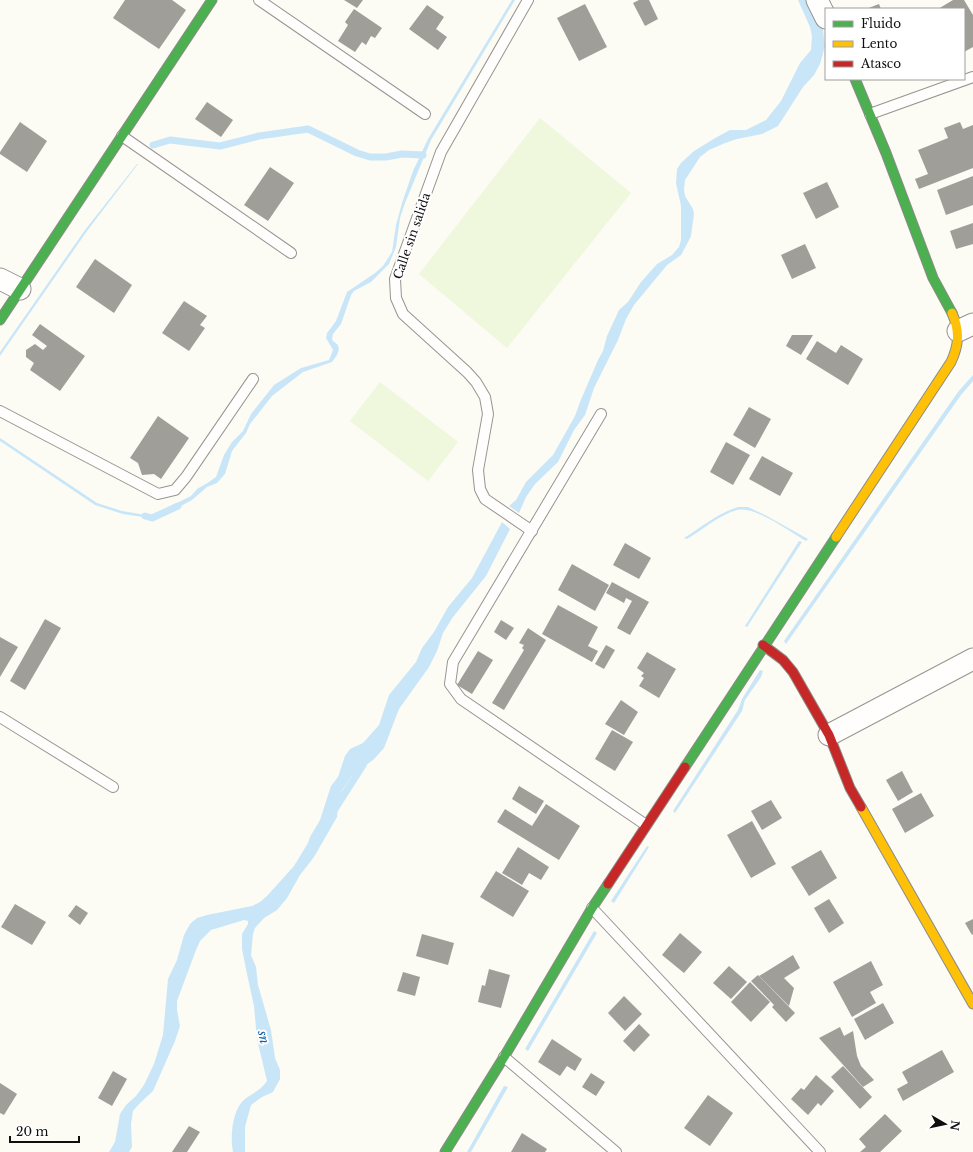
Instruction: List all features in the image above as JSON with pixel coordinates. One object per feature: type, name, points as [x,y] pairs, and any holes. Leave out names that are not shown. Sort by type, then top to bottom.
[{"type":"street","points":[[0,320],[212,0]]},
{"type":"street","points":[[817,0],[825,16]]},
{"type":"street","points":[[445,1152],[504,1057],[592,908],[951,362],[965,328],[952,313],[935,283],[855,80]]},
{"type":"street","points":[[0,279],[20,289]]},
{"type":"street","points":[[764,645],[783,660],[793,672],[829,735],[850,788],[973,1004]]},
{"type":"street","points":[[829,735],[973,659]]},
{"type":"lane","points":[[259,0],[425,114]]},
{"type":"lane","name":"Calle sin salida","points":[[528,0],[441,152],[395,279],[396,298],[403,314],[467,372],[476,382],[485,397],[488,414],[478,470],[480,489],[485,499],[532,531]]},
{"type":"lane","points":[[870,114],[965,80]]},
{"type":"lane","points":[[122,136],[292,253]]},
{"type":"lane","points":[[0,411],[158,494],[175,490],[186,477],[253,379]]},
{"type":"lane","points":[[601,414],[453,662],[450,684],[461,699],[646,825]]},
{"type":"lane","points":[[0,717],[113,787]]},
{"type":"lane","points":[[592,908],[820,1152]]},
{"type":"lane","points":[[504,1057],[616,1152]]},
{"type":"green space","points":[[540,118],[631,193],[507,348],[419,274]]},
{"type":"green space","points":[[380,382],[458,442],[428,481],[350,421]]},
{"type":"water","points":[[512,0],[515,0],[431,140],[405,203],[400,218],[396,247],[389,264],[371,282],[354,291],[351,295],[341,324],[333,334],[332,340],[338,345],[339,349],[337,355],[332,362],[303,372],[272,396],[250,424],[246,433],[232,451],[225,474],[217,483],[207,487],[192,500],[172,511],[169,507],[191,496],[197,489],[216,477],[224,455],[232,442],[243,431],[251,414],[274,385],[301,368],[329,360],[333,350],[326,338],[327,333],[336,321],[347,292],[383,266],[392,252],[396,225],[402,203],[413,171],[428,139]]},
{"type":"water","points":[[798,0],[809,0],[823,30],[825,46],[820,64],[814,75],[803,87],[778,126],[762,134],[725,143],[709,150],[700,157],[685,180],[685,196],[693,209],[694,214],[691,236],[686,246],[681,255],[667,265],[634,305],[594,388],[585,415],[574,430],[558,462],[535,484],[526,497],[519,513],[509,506],[516,500],[526,482],[553,455],[575,416],[619,310],[628,302],[641,282],[657,264],[672,255],[679,247],[681,240],[681,206],[676,183],[677,169],[681,163],[694,151],[717,137],[730,130],[746,130],[766,120],[781,101],[800,63],[811,50],[812,36],[810,27]]},
{"type":"water","points":[[137,164],[87,231],[0,356],[0,352],[85,230]]},
{"type":"water","points":[[973,375],[973,381],[961,395],[786,644],[784,641],[958,392]]},
{"type":"water","points":[[0,438],[97,503],[122,511],[152,516],[156,519],[123,514],[95,505],[0,441]]},
{"type":"water","points":[[738,507],[748,507],[808,539],[806,541],[773,521],[754,512],[745,510],[730,512],[687,539],[684,538],[717,517]]},
{"type":"water","name":"sn","points":[[502,522],[510,529],[486,576],[453,617],[443,633],[437,651],[429,667],[399,709],[384,748],[374,759],[351,777],[339,797],[337,817],[314,857],[300,875],[287,898],[277,910],[264,918],[255,928],[251,955],[256,967],[258,985],[271,1030],[275,1058],[280,1070],[280,1079],[273,1092],[262,1097],[251,1105],[245,1127],[245,1152],[233,1152],[232,1131],[237,1109],[245,1099],[260,1089],[267,1081],[257,1039],[254,1006],[242,949],[242,934],[248,924],[248,921],[244,920],[211,930],[200,941],[177,1001],[180,1026],[175,1041],[153,1091],[133,1111],[131,1124],[132,1147],[129,1152],[109,1152],[115,1142],[120,1114],[144,1085],[154,1064],[163,1035],[168,979],[177,960],[184,935],[190,924],[197,918],[252,906],[260,902],[294,866],[320,820],[331,786],[338,777],[345,756],[350,749],[363,743],[379,725],[389,695],[416,662],[422,648],[434,632],[448,607],[472,578]]},
{"type":"water","points":[[799,541],[802,542],[747,627],[745,626]]},
{"type":"water","points":[[760,670],[763,671],[761,677],[745,700],[742,711],[675,813],[673,811],[738,710],[742,699]]},
{"type":"water","points":[[647,846],[649,847],[614,903],[611,901]]},
{"type":"water","points":[[594,931],[597,933],[528,1051],[525,1049]]},
{"type":"water","points":[[504,1086],[508,1087],[471,1152],[467,1152]]},
{"type":"building","points":[[125,0],[172,0],[186,10],[159,49],[113,18]]},
{"type":"building","points":[[344,0],[363,0],[357,8]]},
{"type":"building","points":[[639,0],[649,0],[658,19],[645,26],[633,3]]},
{"type":"building","points":[[953,0],[964,0],[973,15],[973,47],[965,51],[965,8],[940,8]]},
{"type":"building","points":[[585,4],[607,47],[579,61],[557,18]]},
{"type":"building","points":[[879,4],[881,8],[869,8]]},
{"type":"building","points":[[427,5],[444,17],[436,29],[447,37],[438,50],[409,29]]},
{"type":"building","points":[[354,9],[382,28],[375,38],[371,36],[366,45],[362,42],[355,52],[338,41],[348,25],[345,22]]},
{"type":"building","points":[[207,102],[233,120],[221,137],[195,119]]},
{"type":"building","points":[[20,122],[47,141],[27,172],[0,154]]},
{"type":"building","points":[[960,122],[963,129],[973,125],[973,168],[919,189],[915,179],[928,174],[918,150],[948,138],[944,128]]},
{"type":"building","points":[[270,167],[294,183],[268,221],[244,205]]},
{"type":"building","points":[[973,176],[973,205],[946,215],[937,190]]},
{"type":"building","points":[[827,182],[839,207],[816,219],[803,193]]},
{"type":"building","points":[[973,223],[973,244],[956,249],[950,231]]},
{"type":"building","points":[[805,244],[816,268],[792,279],[781,255]]},
{"type":"building","points":[[95,259],[132,285],[114,313],[76,287]]},
{"type":"building","points":[[184,301],[207,316],[200,325],[205,328],[189,351],[162,333]]},
{"type":"building","points":[[40,324],[85,356],[60,391],[30,370],[34,363],[26,357],[26,350],[35,344],[43,350],[47,346],[32,335]]},
{"type":"building","points":[[792,335],[813,335],[801,355],[786,346]]},
{"type":"building","points":[[817,341],[836,353],[841,345],[863,359],[848,385],[806,359]]},
{"type":"building","points":[[749,407],[771,419],[755,448],[733,435]]},
{"type":"building","points":[[158,416],[189,438],[161,479],[154,474],[142,475],[138,463],[130,458]]},
{"type":"building","points":[[726,442],[750,455],[733,485],[710,472]]},
{"type":"building","points":[[762,456],[793,473],[780,496],[749,479]]},
{"type":"building","points":[[625,543],[651,558],[639,579],[613,565]]},
{"type":"building","points":[[572,564],[609,585],[595,611],[558,590]]},
{"type":"building","points":[[612,582],[649,602],[630,635],[617,628],[632,601],[626,598],[624,603],[606,593]]},
{"type":"building","points":[[558,605],[598,627],[588,646],[598,651],[592,662],[542,634]]},
{"type":"building","points":[[45,619],[61,628],[25,690],[10,681]]},
{"type":"building","points":[[501,620],[514,628],[506,640],[494,632]]},
{"type":"building","points":[[528,628],[546,640],[504,710],[492,703],[524,650],[522,648],[524,645],[519,643]]},
{"type":"building","points":[[0,637],[18,647],[0,677]]},
{"type":"building","points":[[606,645],[615,650],[604,669],[595,664]]},
{"type":"building","points":[[478,651],[493,660],[472,694],[457,685]]},
{"type":"building","points":[[647,652],[676,669],[659,698],[639,686],[644,678],[641,676],[644,673],[637,668]]},
{"type":"building","points":[[621,700],[638,712],[624,735],[605,724]]},
{"type":"building","points":[[612,730],[633,742],[615,771],[595,759]]},
{"type":"building","points":[[902,771],[913,792],[898,801],[886,780]]},
{"type":"building","points":[[519,786],[544,801],[536,814],[512,799]]},
{"type":"building","points":[[921,793],[934,816],[905,833],[892,809]]},
{"type":"building","points":[[771,800],[782,818],[762,830],[751,811]]},
{"type":"building","points":[[546,804],[580,826],[559,860],[497,822],[505,809],[532,826]]},
{"type":"building","points":[[752,821],[776,864],[751,878],[727,835]]},
{"type":"building","points":[[518,847],[549,867],[541,880],[529,873],[522,885],[502,873]]},
{"type":"building","points":[[821,850],[837,878],[809,896],[791,867]]},
{"type":"building","points":[[496,871],[529,891],[513,917],[480,897]]},
{"type":"building","points":[[829,899],[844,923],[829,933],[814,908]]},
{"type":"building","points":[[15,904],[46,922],[32,945],[1,927]]},
{"type":"building","points":[[76,905],[88,913],[80,925],[68,916]]},
{"type":"building","points":[[973,919],[973,934],[972,935],[965,923]]},
{"type":"building","points":[[680,933],[702,952],[684,973],[662,955]]},
{"type":"building","points":[[422,934],[454,943],[448,965],[416,956]]},
{"type":"building","points":[[793,955],[800,968],[784,978],[794,988],[789,1006],[759,976]]},
{"type":"building","points":[[871,961],[883,985],[870,992],[876,1003],[852,1017],[833,982]]},
{"type":"building","points":[[729,966],[747,982],[731,999],[713,983]]},
{"type":"building","points":[[489,969],[510,975],[501,1008],[478,1002],[482,985],[485,986]]},
{"type":"building","points":[[403,972],[420,977],[415,996],[397,991]]},
{"type":"building","points":[[758,975],[795,1013],[786,1022],[772,1007],[774,1005],[751,981]]},
{"type":"building","points":[[750,982],[770,1002],[751,1022],[731,1002]]},
{"type":"building","points":[[624,996],[642,1014],[625,1031],[608,1013]]},
{"type":"building","points":[[883,1003],[894,1023],[865,1040],[854,1019]]},
{"type":"building","points":[[639,1024],[650,1035],[634,1052],[623,1041]]},
{"type":"building","points":[[840,1027],[844,1036],[853,1031],[857,1056],[861,1066],[874,1080],[863,1087],[819,1038]]},
{"type":"building","points":[[552,1039],[582,1059],[575,1071],[567,1066],[560,1076],[538,1062]]},
{"type":"building","points":[[942,1050],[954,1072],[903,1101],[897,1089],[908,1083],[902,1072]]},
{"type":"building","points":[[843,1066],[872,1097],[860,1109],[831,1077]]},
{"type":"building","points":[[113,1071],[127,1079],[112,1106],[98,1098]]},
{"type":"building","points":[[591,1073],[605,1082],[596,1096],[582,1087]]},
{"type":"building","points":[[816,1075],[834,1091],[821,1106],[818,1103],[808,1115],[791,1099],[801,1088],[804,1090]]},
{"type":"building","points":[[0,1083],[17,1094],[4,1115],[0,1113]]},
{"type":"building","points":[[708,1095],[733,1113],[710,1146],[684,1128]]},
{"type":"building","points":[[885,1114],[902,1131],[880,1152],[860,1152],[866,1147],[859,1139]]},
{"type":"building","points":[[189,1126],[200,1132],[187,1152],[172,1152]]},
{"type":"building","points":[[522,1133],[547,1149],[545,1152],[511,1152]]},
{"type":"waterway","points":[[153,145],[170,140],[220,146],[259,136],[308,129],[357,153],[370,157],[386,157],[402,154],[423,155]]},
{"type":"waterway","points":[[145,516],[152,518],[178,506]]},
{"type":"waterway","points":[[333,812],[363,765]]},
{"type":"traffic: fast","points":[[0,320],[212,0]]},
{"type":"traffic: fast","points":[[855,80],[886,153],[933,278],[952,313]]},
{"type":"traffic: fast","points":[[685,767],[836,537]]},
{"type":"traffic: fast","points":[[445,1152],[608,884]]},
{"type":"traffic: slow","points":[[836,537],[951,362],[956,350],[958,338],[955,320],[952,313]]},
{"type":"traffic: slow","points":[[861,807],[973,1004]]},
{"type":"traffic: jam","points":[[763,645],[783,660],[793,672],[829,735],[850,788],[861,807]]},
{"type":"traffic: jam","points":[[608,884],[685,767]]}]
